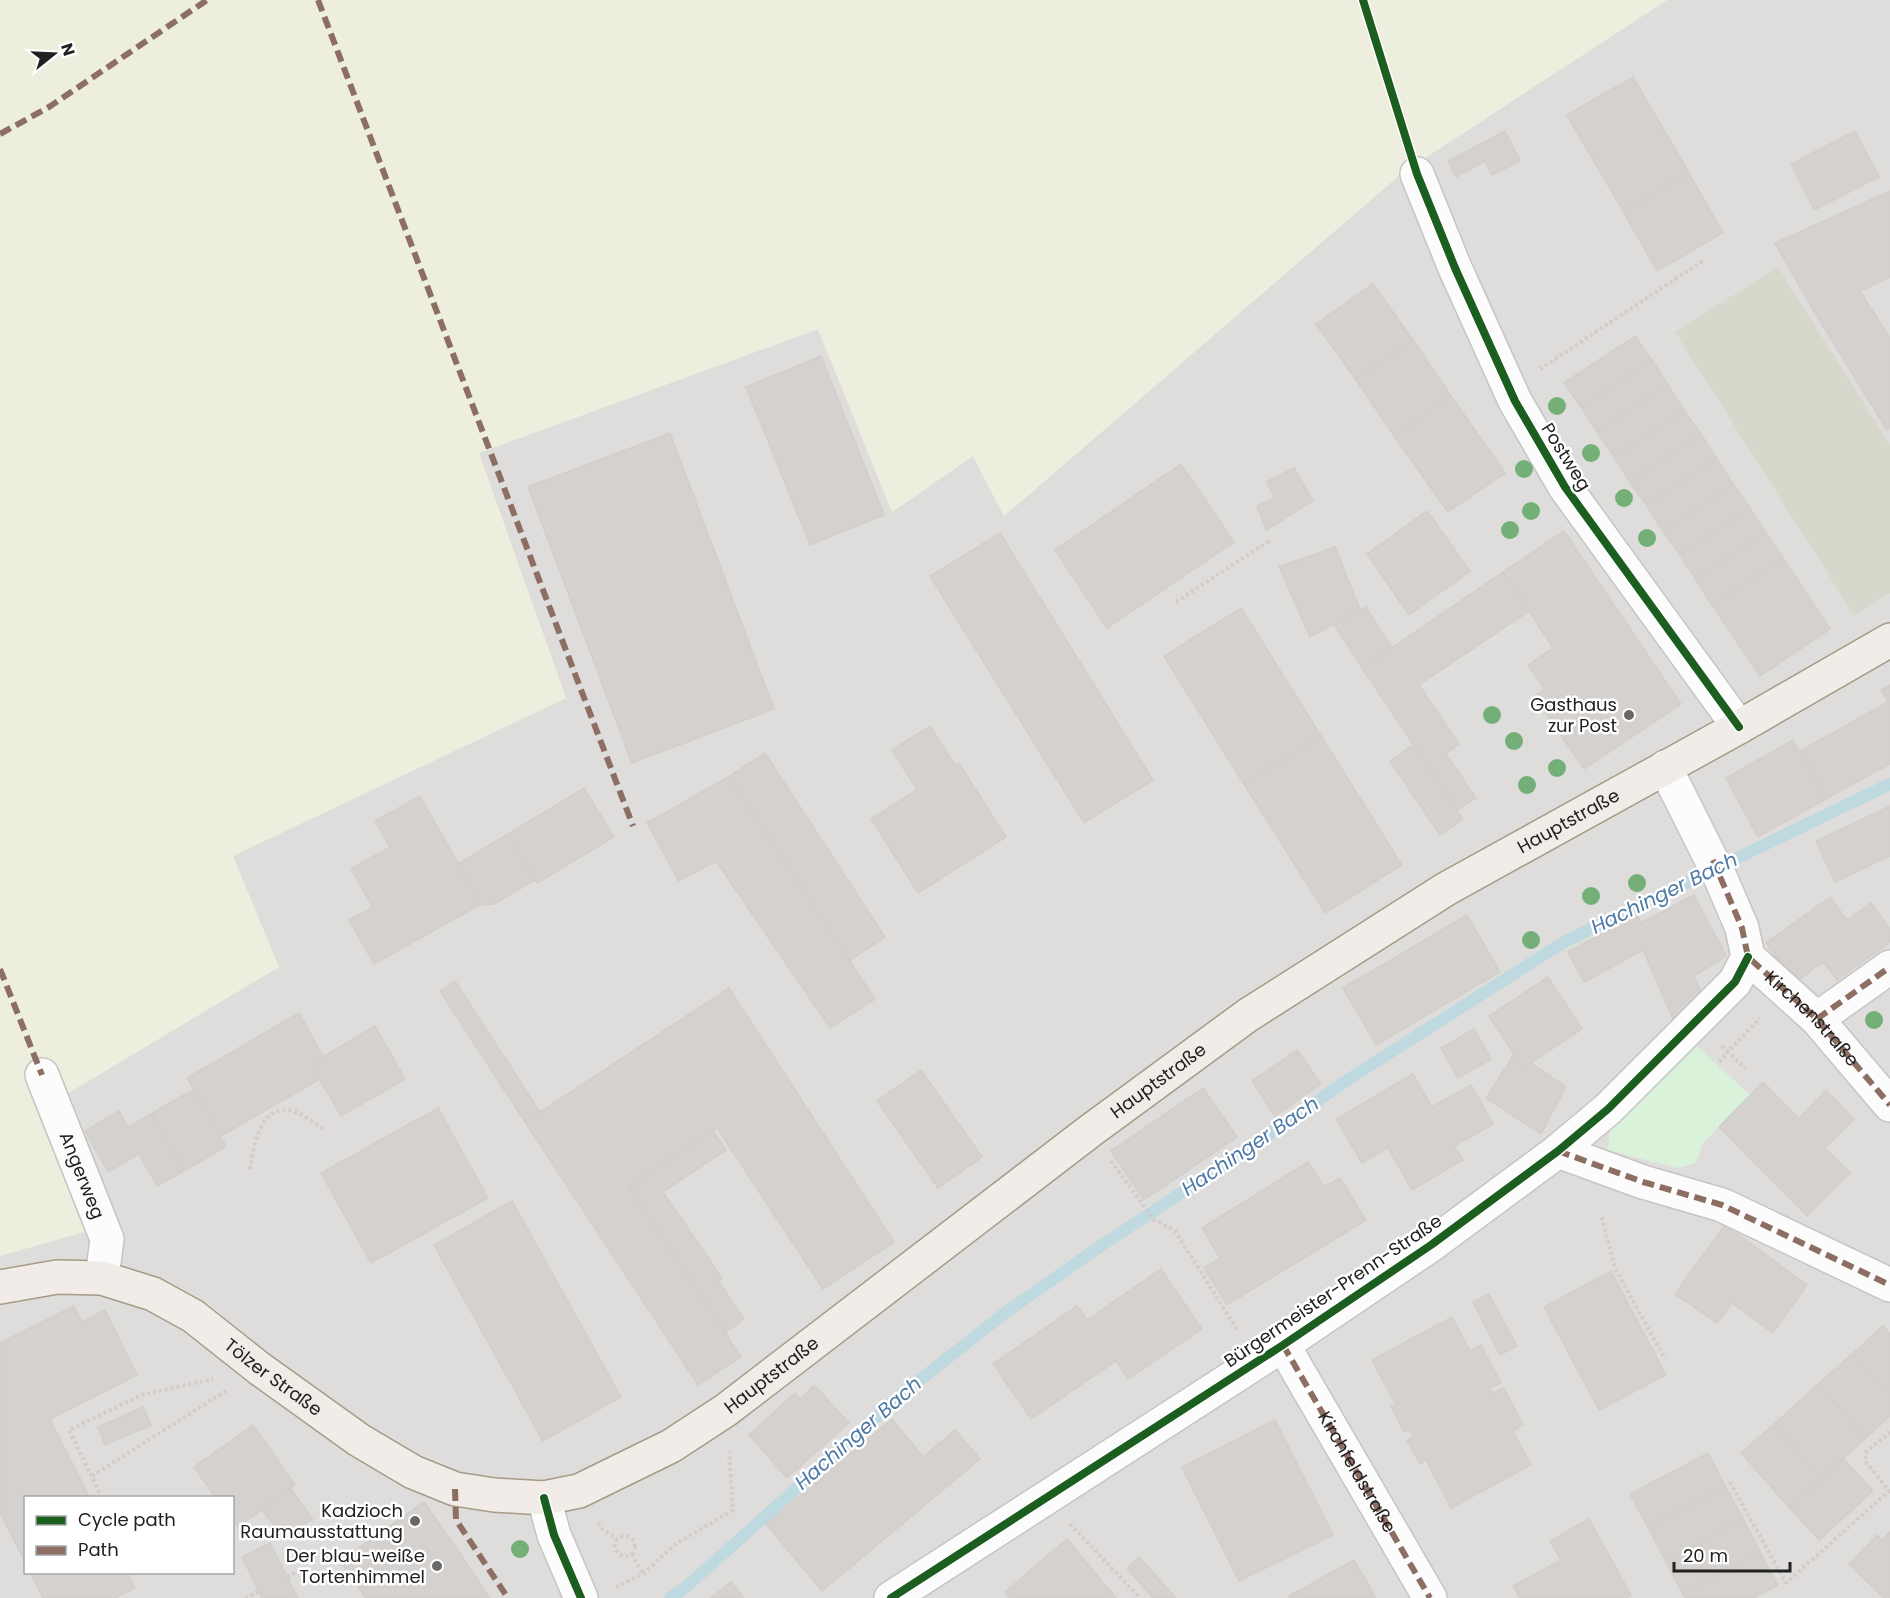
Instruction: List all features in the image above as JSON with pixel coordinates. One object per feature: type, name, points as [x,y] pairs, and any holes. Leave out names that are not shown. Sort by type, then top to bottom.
[{"type":"main road","name":"Hauptstraße","points":[[544,1498],[579,1491],[671,1446],[726,1410],[1081,1138],[1248,1015],[1446,889],[1740,727],[1890,640]]},
{"type":"main road","name":"Tölzer Straße","points":[[0,1287],[57,1277],[102,1278],[153,1294],[193,1316],[260,1369],[359,1440],[413,1472],[455,1489],[494,1495],[544,1498]]},
{"type":"street","name":"Postweg","points":[[1417,174],[1455,268],[1510,390],[1565,487],[1740,727]]},
{"type":"street","name":"Kirchenstraße","points":[[1665,767],[1722,879],[1742,928],[1748,957],[1817,1019],[1890,1105]]},
{"type":"street","name":"Bürgermeister-Prenn-Straße","points":[[891,1598],[1283,1345],[1431,1245],[1558,1151],[1608,1109],[1735,982],[1748,957]]},
{"type":"street","points":[[1817,1019],[1890,967]]},
{"type":"street","name":"Angerweg","points":[[42,1075],[107,1239],[102,1278]]},
{"type":"street","points":[[1558,1151],[1643,1182],[1722,1204],[1890,1286]]},
{"type":"street","name":"Kirchfeldstraße","points":[[1283,1345],[1430,1598]]},
{"type":"street","points":[[544,1498],[554,1535],[581,1598]]},
{"type":"path","points":[[1510,390],[1704,260]]},
{"type":"path","points":[[1176,602],[1269,541]]},
{"type":"path","points":[[1719,1062],[1728,1052],[1746,1069]]},
{"type":"path","points":[[250,1169],[260,1126],[271,1115],[287,1110],[298,1113],[325,1130]]},
{"type":"path","points":[[1109,1159],[1154,1220],[1175,1231],[1238,1330]]},
{"type":"path","points":[[1602,1217],[1615,1268],[1665,1359]]},
{"type":"path","points":[[102,1496],[69,1430],[141,1395],[260,1369]]},
{"type":"path","points":[[92,1476],[260,1369]]},
{"type":"path","points":[[613,1588],[643,1574],[677,1543],[733,1510],[726,1410]]},
{"type":"path","points":[[1730,1482],[1786,1583],[1889,1491],[1866,1462],[1865,1453],[1890,1432]]},
{"type":"path","points":[[1069,1523],[1140,1598]]},
{"type":"path","points":[[626,1535],[633,1539],[636,1547],[632,1554],[624,1557],[617,1554],[615,1546],[617,1539],[626,1535]]},
{"type":"path","points":[[632,1554],[643,1574]]},
{"type":"path","points":[[287,1577],[301,1570]]},
{"type":"path","points":[[245,1598],[259,1591]]},
{"type":"shaded area","points":[[1667,0],[1890,0],[1890,1598],[0,1598],[0,1256],[9,1252],[57,1100],[232,856],[566,698],[478,453],[818,329],[892,512],[973,456],[1004,516],[1402,173]]},
{"type":"shaded area","points":[[1778,267],[1890,445],[1890,593],[1854,615],[1675,332]]},
{"type":"shaded area","points":[[1511,623],[1527,647],[1435,709],[1419,685]]},
{"type":"shaded area","points":[[1602,1229],[1609,1267],[1510,1317],[1503,1279]]},
{"type":"shaded area","points":[[554,1565],[565,1598],[532,1598],[524,1576]]},
{"type":"green space","points":[[0,0],[1667,0],[1402,173],[1004,516],[973,456],[892,512],[818,329],[479,453],[566,698],[233,856],[279,967],[57,1100],[106,1226],[0,1256]]},
{"type":"green space","points":[[1690,1040],[1750,1095],[1703,1143],[1696,1163],[1678,1168],[1607,1150],[1611,1127]]},
{"type":"building","points":[[1633,77],[1689,173],[1623,211],[1567,115]]},
{"type":"building","points":[[1505,131],[1520,161],[1492,175],[1485,161],[1456,177],[1448,161]]},
{"type":"building","points":[[1855,131],[1879,177],[1814,210],[1791,164]]},
{"type":"building","points":[[1689,173],[1723,233],[1657,271],[1623,211]]},
{"type":"building","points":[[1890,191],[1890,277],[1860,291],[1890,338],[1890,428],[1887,430],[1775,243]]},
{"type":"building","points":[[1373,284],[1413,340],[1356,380],[1316,324]]},
{"type":"building","points":[[1635,336],[1652,360],[1581,407],[1564,383]]},
{"type":"building","points":[[1413,340],[1451,396],[1394,436],[1356,380]]},
{"type":"building","points":[[821,356],[884,515],[810,545],[746,387]]},
{"type":"building","points":[[1652,360],[1668,385],[1597,432],[1581,407]]},
{"type":"building","points":[[1668,385],[1684,410],[1614,457],[1597,432]]},
{"type":"building","points":[[1451,396],[1505,473],[1448,512],[1394,436]]},
{"type":"building","points":[[1684,410],[1701,434],[1630,482],[1614,457]]},
{"type":"building","points":[[670,433],[774,709],[632,763],[528,487]]},
{"type":"building","points":[[1701,434],[1717,459],[1647,506],[1630,482]]},
{"type":"building","points":[[1717,459],[1733,484],[1663,531],[1647,506]]},
{"type":"building","points":[[1181,464],[1234,542],[1107,628],[1055,550]]},
{"type":"building","points":[[1294,468],[1313,501],[1266,530],[1257,506],[1275,497],[1266,482]]},
{"type":"building","points":[[1733,484],[1750,508],[1680,555],[1663,531]]},
{"type":"building","points":[[1750,508],[1766,533],[1696,580],[1680,555]]},
{"type":"building","points":[[1427,511],[1470,571],[1409,615],[1367,554]]},
{"type":"building","points":[[1564,531],[1681,704],[1584,769],[1534,696],[1545,689],[1528,665],[1553,648],[1503,572]]},
{"type":"building","points":[[1000,533],[1153,780],[1084,823],[930,576]]},
{"type":"building","points":[[1766,533],[1783,558],[1712,605],[1696,580]]},
{"type":"building","points":[[1335,547],[1360,610],[1310,637],[1279,567]]},
{"type":"building","points":[[1783,558],[1830,629],[1760,676],[1712,605]]},
{"type":"building","points":[[1503,572],[1529,611],[1419,685],[1459,744],[1446,754],[1476,798],[1457,810],[1362,668]]},
{"type":"building","points":[[1366,607],[1392,648],[1362,668],[1334,624]]},
{"type":"building","points":[[1241,608],[1321,736],[1244,784],[1164,656]]},
{"type":"building","points":[[1890,685],[1890,706],[1881,690]]},
{"type":"building","points":[[1888,702],[1890,706],[1890,764],[1826,799],[1800,751]]},
{"type":"building","points":[[930,726],[955,765],[959,763],[1006,837],[918,893],[871,819],[917,790],[892,750]]},
{"type":"building","points":[[1321,736],[1402,865],[1325,913],[1244,784]]},
{"type":"building","points":[[1793,740],[1826,799],[1758,837],[1726,778]]},
{"type":"building","points":[[1413,745],[1463,819],[1440,835],[1390,761]]},
{"type":"building","points":[[765,753],[885,937],[849,961],[728,777]]},
{"type":"building","points":[[728,777],[875,999],[830,1028],[716,861],[679,881],[647,823]]},
{"type":"building","points":[[584,788],[614,837],[537,883],[508,834]]},
{"type":"building","points":[[420,796],[481,904],[374,964],[349,920],[373,907],[351,869],[390,847],[375,821]]},
{"type":"building","points":[[1890,806],[1890,856],[1835,882],[1816,841]]},
{"type":"building","points":[[508,834],[535,880],[494,904],[481,904],[458,864]]},
{"type":"building","points":[[1694,895],[1726,956],[1694,976],[1702,994],[1673,1019],[1643,950],[1584,982],[1568,952],[1637,915],[1641,923]]},
{"type":"building","points":[[1830,897],[1847,920],[1871,903],[1890,929],[1890,942],[1837,980],[1823,962],[1794,983],[1766,943]]},
{"type":"building","points":[[1467,915],[1500,972],[1376,1045],[1343,988]]},
{"type":"building","points":[[1548,977],[1582,1029],[1523,1068],[1489,1016]]},
{"type":"building","points":[[455,981],[540,1112],[525,1122],[440,991]]},
{"type":"building","points":[[729,988],[894,1242],[823,1289],[717,1128],[629,1186],[741,1357],[698,1385],[525,1122]]},
{"type":"building","points":[[299,1013],[323,1056],[311,1064],[320,1079],[221,1136],[187,1078]]},
{"type":"building","points":[[375,1026],[405,1079],[341,1116],[311,1064]]},
{"type":"building","points":[[1474,1029],[1491,1059],[1458,1078],[1441,1048]]},
{"type":"building","points":[[1297,1050],[1321,1084],[1275,1116],[1252,1081]]},
{"type":"building","points":[[1514,1054],[1523,1068],[1531,1063],[1566,1087],[1541,1134],[1486,1098]]},
{"type":"building","points":[[921,1070],[982,1157],[938,1188],[877,1101]]},
{"type":"building","points":[[1413,1074],[1432,1107],[1471,1085],[1493,1124],[1454,1146],[1463,1160],[1412,1190],[1388,1148],[1362,1163],[1336,1119]]},
{"type":"building","points":[[1763,1082],[1799,1118],[1826,1090],[1854,1119],[1825,1148],[1850,1173],[1807,1216],[1719,1127]]},
{"type":"building","points":[[1203,1088],[1237,1137],[1144,1200],[1111,1151]]},
{"type":"building","points":[[194,1089],[226,1146],[184,1171],[151,1114]]},
{"type":"building","points":[[438,1108],[488,1198],[371,1263],[321,1173]]},
{"type":"building","points":[[119,1111],[128,1127],[151,1114],[184,1171],[157,1186],[139,1154],[108,1172],[85,1131]]},
{"type":"building","points":[[713,1131],[726,1150],[663,1192],[722,1278],[718,1281],[744,1319],[725,1333],[629,1186]]},
{"type":"building","points":[[1308,1162],[1324,1187],[1340,1178],[1366,1220],[1227,1305],[1204,1268],[1220,1258],[1202,1228]]},
{"type":"building","points":[[512,1201],[621,1397],[543,1441],[434,1245]]},
{"type":"building","points":[[1725,1225],[1807,1285],[1773,1333],[1732,1303],[1717,1323],[1675,1294]]},
{"type":"building","points":[[1161,1269],[1202,1329],[1128,1379],[1116,1361],[1031,1419],[993,1364],[1077,1306],[1087,1320]]},
{"type":"building","points":[[1611,1271],[1666,1375],[1599,1410],[1544,1307]]},
{"type":"building","points":[[1489,1294],[1517,1346],[1500,1355],[1473,1302]]},
{"type":"building","points":[[74,1306],[82,1322],[105,1310],[137,1375],[50,1419],[89,1496],[24,1496],[24,1560],[0,1513],[0,1343]]},
{"type":"building","points":[[1452,1317],[1470,1351],[1481,1345],[1501,1383],[1490,1388],[1493,1393],[1504,1388],[1523,1425],[1513,1431],[1531,1465],[1451,1508],[1426,1460],[1420,1464],[1407,1440],[1413,1437],[1409,1429],[1404,1432],[1391,1407],[1396,1405],[1372,1360]]},
{"type":"building","points":[[1883,1326],[1890,1334],[1890,1396],[1852,1354]]},
{"type":"building","points":[[1852,1354],[1890,1396],[1890,1416],[1866,1438],[1818,1384]]},
{"type":"building","points":[[1818,1384],[1866,1438],[1821,1479],[1773,1425]]},
{"type":"building","points":[[814,1385],[849,1423],[787,1478],[749,1435],[795,1393],[800,1399]]},
{"type":"building","points":[[143,1407],[151,1425],[105,1445],[98,1427]]},
{"type":"building","points":[[892,1419],[923,1457],[955,1430],[980,1459],[822,1591],[766,1524]]},
{"type":"building","points":[[1275,1420],[1333,1535],[1239,1581],[1182,1467]]},
{"type":"building","points":[[253,1425],[295,1485],[238,1527],[234,1522],[234,1496],[215,1496],[194,1467]]},
{"type":"building","points":[[1773,1425],[1821,1479],[1789,1507],[1741,1453]]},
{"type":"building","points":[[1708,1453],[1725,1486],[1648,1527],[1630,1494]]},
{"type":"building","points":[[1843,1458],[1873,1491],[1819,1540],[1789,1507]]},
{"type":"building","points":[[1725,1486],[1743,1519],[1665,1560],[1648,1527]]},
{"type":"building","points":[[291,1489],[313,1520],[281,1535],[262,1510]]},
{"type":"building","points":[[424,1502],[490,1598],[366,1598],[340,1561]]},
{"type":"building","points":[[1589,1519],[1631,1595],[1626,1598],[1520,1598],[1513,1586],[1561,1560],[1550,1541]]},
{"type":"building","points":[[1743,1519],[1760,1552],[1683,1594],[1665,1560]]},
{"type":"building","points":[[1890,1532],[1890,1598],[1884,1598],[1849,1564],[1877,1535],[1882,1540]]},
{"type":"building","points":[[1067,1539],[1116,1598],[1010,1598],[1005,1592]]},
{"type":"building","points":[[270,1543],[298,1598],[262,1598],[242,1557]]},
{"type":"building","points":[[1760,1552],[1778,1585],[1754,1598],[1685,1598],[1683,1594]]},
{"type":"building","points":[[1139,1557],[1176,1598],[1153,1598],[1127,1568]]},
{"type":"building","points":[[1354,1560],[1376,1598],[1290,1598],[1289,1596]]},
{"type":"building","points":[[31,1574],[128,1574],[135,1588],[115,1598],[43,1598]]},
{"type":"building","points":[[731,1582],[744,1598],[711,1598]]},
{"type":"waterway","name":"Hachinger Bach","points":[[670,1598],[686,1587],[902,1394],[1005,1313],[1352,1077],[1564,942],[1890,784]]},
{"type":"marked path","points":[[0,134],[49,107],[207,0]]},
{"type":"marked path","points":[[318,0],[633,826]]},
{"type":"marked path","points":[[1713,860],[1742,928],[1748,957],[1817,1019],[1890,1105]]},
{"type":"marked path","points":[[1817,1019],[1890,967]]},
{"type":"marked path","points":[[0,969],[42,1075]]},
{"type":"marked path","points":[[1558,1151],[1643,1182],[1722,1205],[1890,1285]]},
{"type":"marked path","points":[[1283,1345],[1430,1598]]},
{"type":"marked path","points":[[455,1489],[456,1520],[508,1598]]},
{"type":"cycle path","points":[[1363,0],[1417,174],[1455,268],[1515,401],[1565,487],[1739,727]]},
{"type":"cycle path","points":[[891,1598],[1283,1345],[1431,1245],[1558,1151],[1608,1109],[1735,982],[1748,957]]},
{"type":"cycle path","points":[[544,1498],[554,1535],[581,1598]]},
{"type":"place","name":"Gasthaus zur Post","points":[[1629,715]]},
{"type":"place","name":"Kadzioch Raumausstattung","points":[[415,1521]]},
{"type":"place","name":"Der blau-weiße Tortenhimmel","points":[[437,1566]]}]
